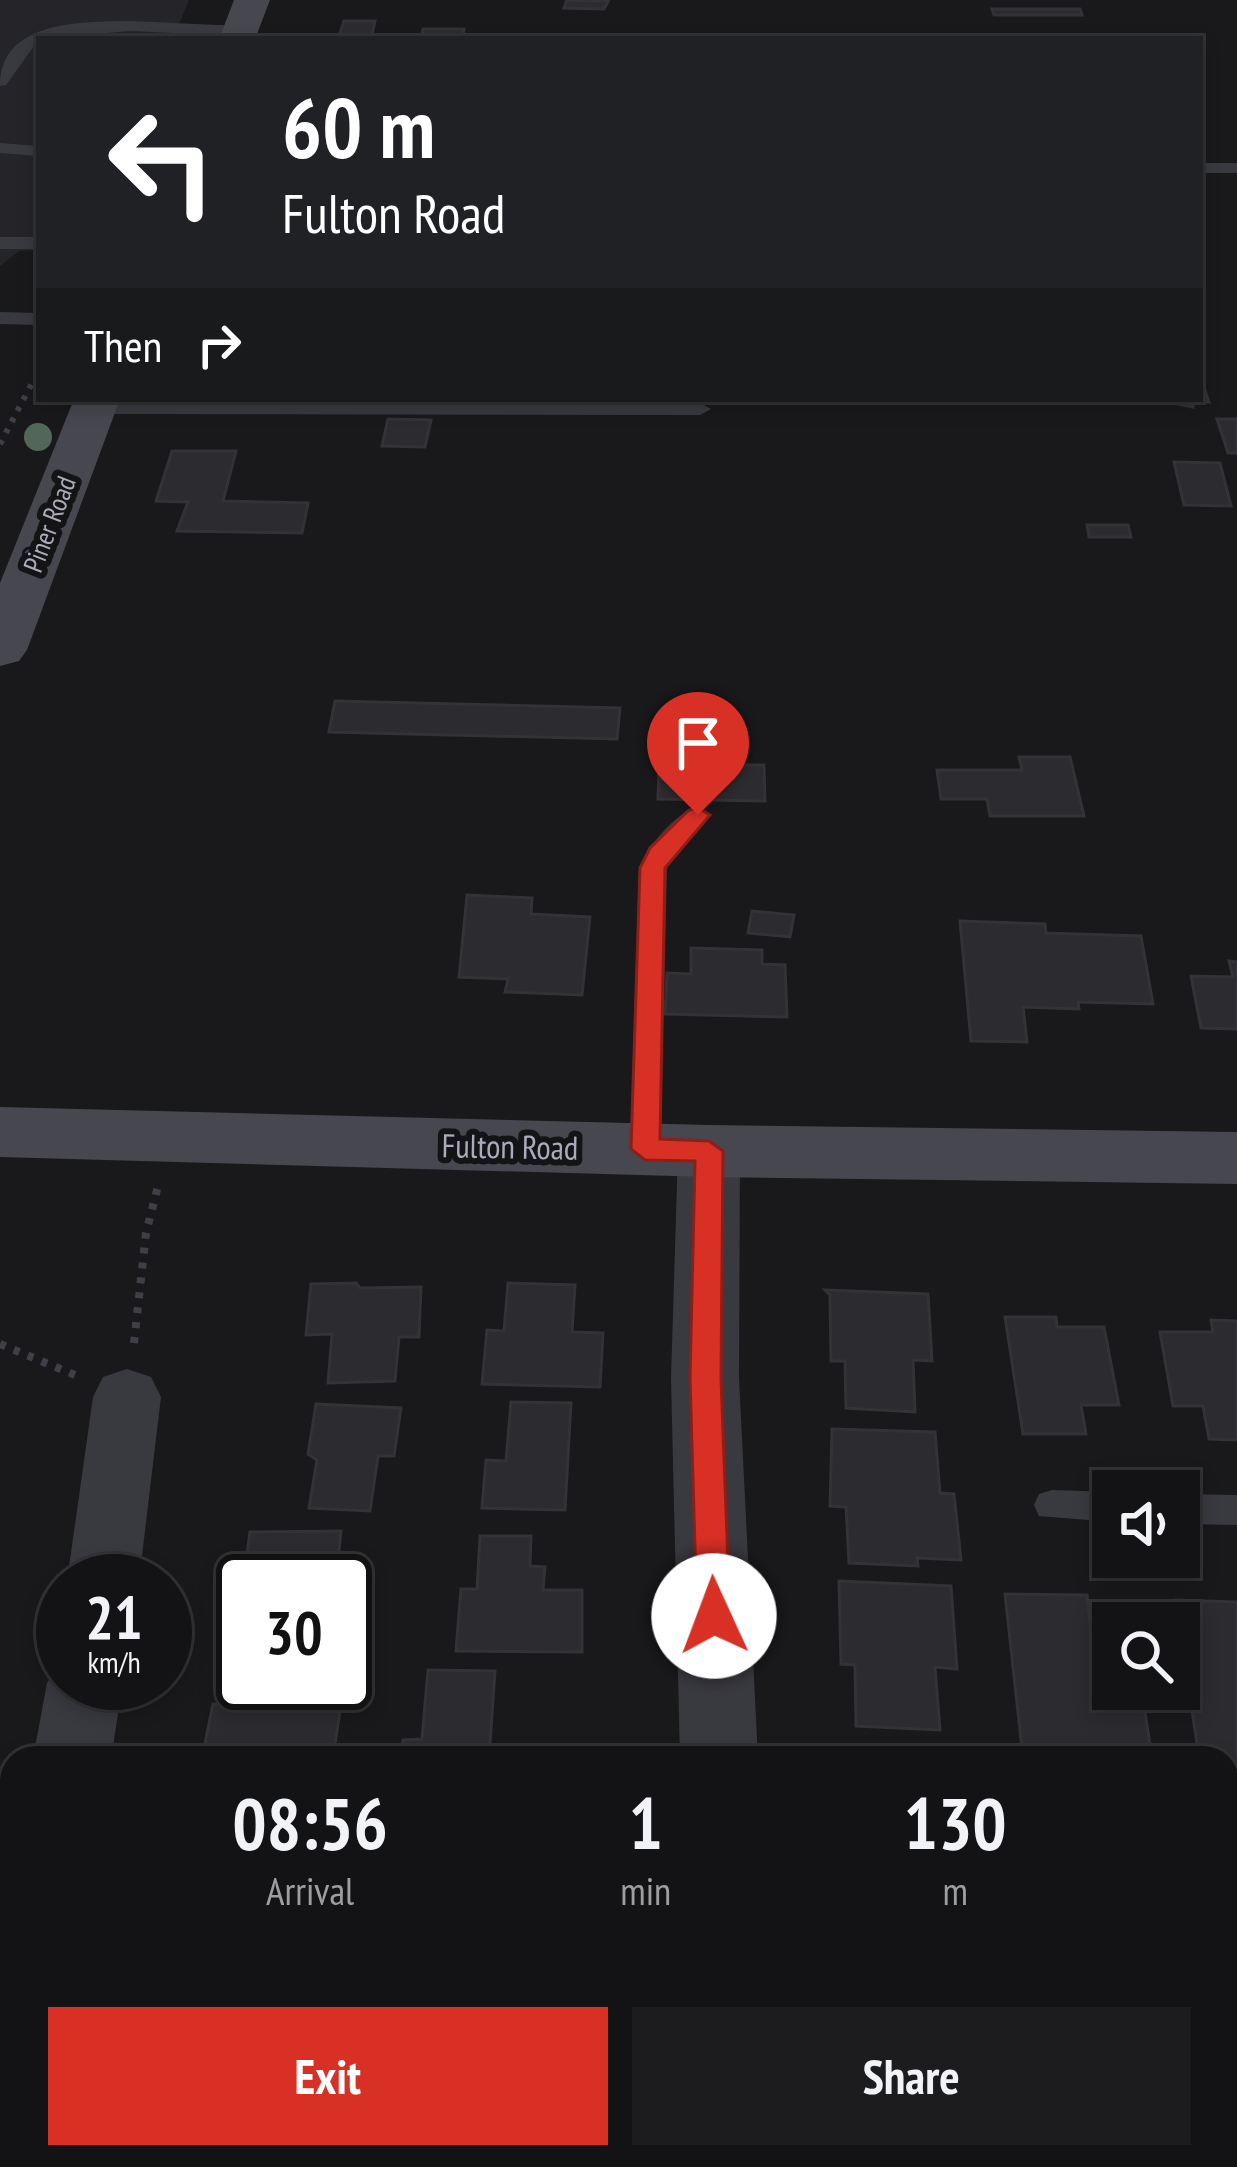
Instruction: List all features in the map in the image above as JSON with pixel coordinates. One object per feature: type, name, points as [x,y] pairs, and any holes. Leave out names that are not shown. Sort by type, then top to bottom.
[{"type":"main road","name":"Piner Road","points":[[0,650],[95,404]]},
{"type":"main road","name":"Fulton Road","points":[[0,1132],[1237,1159]]},
{"type":"street","points":[[677,1150],[705,1378],[719,1746]]},
{"type":"street","points":[[107,1554],[127,1397]]},
{"type":"street","points":[[74,1746],[80,1710]]},
{"type":"lane","points":[[44,36],[243,23]]},
{"type":"lane","points":[[0,81],[16,52],[36,39]]},
{"type":"lane","points":[[0,148],[36,151]]},
{"type":"lane","points":[[1203,168],[1237,168]]},
{"type":"lane","points":[[1203,181],[1237,181]]},
{"type":"lane","points":[[0,243],[32,243]]},
{"type":"lane","points":[[0,255],[32,243]]},
{"type":"lane","points":[[0,318],[36,320]]},
{"type":"lane","points":[[95,404],[700,410]]},
{"type":"lane","points":[[677,1150],[652,868],[659,854],[698,815]]},
{"type":"lane","points":[[1052,1505],[1092,1506]]},
{"type":"lane","points":[[1200,1509],[1237,1510]]},
{"type":"path","points":[[0,444],[36,376]]},
{"type":"path","points":[[0,1344],[127,1397],[146,1233],[171,1138]]},
{"type":"shaded area","points":[[0,0],[189,0],[174,36],[36,36],[36,250],[19,251],[0,266]]},
{"type":"building","points":[[567,0],[609,0],[604,9],[564,8]]},
{"type":"building","points":[[992,9],[1080,9],[1082,15],[994,15]]},
{"type":"building","points":[[344,21],[375,21],[372,35],[380,35],[380,36],[339,36]]},
{"type":"building","points":[[423,29],[464,29],[463,36],[422,36]]},
{"type":"building","points":[[388,419],[431,420],[425,447],[382,446]]},
{"type":"building","points":[[1217,419],[1237,419],[1237,453],[1228,453]]},
{"type":"building","points":[[172,451],[236,451],[223,501],[308,503],[302,533],[177,531],[188,502],[156,501]]},
{"type":"building","points":[[1174,462],[1220,463],[1231,506],[1184,505]]},
{"type":"building","points":[[1087,525],[1128,525],[1131,537],[1089,537]]},
{"type":"building","points":[[335,701],[620,708],[617,739],[329,732]]},
{"type":"building","points":[[1019,757],[1070,757],[1084,816],[990,816],[987,799],[941,799],[937,770],[1022,770]]},
{"type":"building","points":[[659,764],[764,765],[765,801],[658,799]]},
{"type":"building","points":[[467,895],[532,898],[531,914],[590,917],[582,995],[505,992],[508,979],[459,977]]},
{"type":"building","points":[[752,911],[794,915],[790,937],[748,933]]},
{"type":"building","points":[[960,921],[1045,924],[1046,933],[1141,936],[1153,1004],[1078,1002],[1079,1009],[1023,1007],[1027,1042],[971,1041]]},
{"type":"building","points":[[691,948],[762,950],[762,964],[785,965],[787,1017],[665,1014],[667,973],[691,974]]},
{"type":"building","points":[[1229,961],[1237,962],[1237,1029],[1201,1028],[1191,976],[1233,977]]},
{"type":"building","points":[[356,1283],[360,1288],[421,1287],[419,1337],[399,1337],[395,1381],[328,1383],[332,1334],[306,1335],[311,1284]]},
{"type":"building","points":[[508,1283],[575,1285],[572,1332],[603,1333],[600,1387],[482,1384],[487,1330],[504,1331]]},
{"type":"building","points":[[825,1290],[928,1294],[932,1361],[913,1360],[915,1412],[846,1408],[845,1361],[831,1361],[830,1295]]},
{"type":"building","points":[[1005,1317],[1056,1317],[1057,1327],[1104,1327],[1119,1405],[1081,1405],[1086,1434],[1023,1434]]},
{"type":"building","points":[[1211,1320],[1237,1321],[1237,1440],[1209,1439],[1203,1406],[1173,1406],[1160,1332],[1213,1332]]},
{"type":"building","points":[[511,1402],[571,1403],[565,1510],[482,1508],[486,1460],[506,1461]]},
{"type":"building","points":[[316,1404],[401,1408],[394,1456],[378,1456],[370,1511],[309,1508],[317,1460],[308,1454]]},
{"type":"building","points":[[832,1429],[935,1432],[940,1493],[954,1494],[961,1560],[917,1558],[918,1566],[849,1563],[846,1507],[830,1506]]},
{"type":"building","points":[[341,1531],[339,1554],[247,1554],[250,1532]]},
{"type":"building","points":[[480,1536],[531,1536],[530,1566],[545,1567],[543,1590],[582,1590],[582,1652],[456,1651],[461,1589],[477,1589]]},
{"type":"building","points":[[839,1581],[951,1586],[957,1669],[935,1667],[940,1730],[856,1726],[855,1665],[841,1664]]},
{"type":"building","points":[[1005,1594],[1087,1595],[1092,1623],[1092,1710],[1145,1710],[1150,1746],[1022,1746]]},
{"type":"building","points":[[1176,1600],[1237,1602],[1237,1746],[1197,1746],[1192,1710],[1200,1710],[1200,1602]]},
{"type":"building","points":[[428,1670],[495,1671],[490,1746],[402,1746],[403,1740],[422,1739]]},
{"type":"building","points":[[213,1704],[216,1710],[340,1711],[335,1746],[204,1746]]},
{"type":"route","points":[[698,815],[659,854],[652,868],[654,958],[645,1149],[709,1151],[705,1378],[714,1616]]}]
